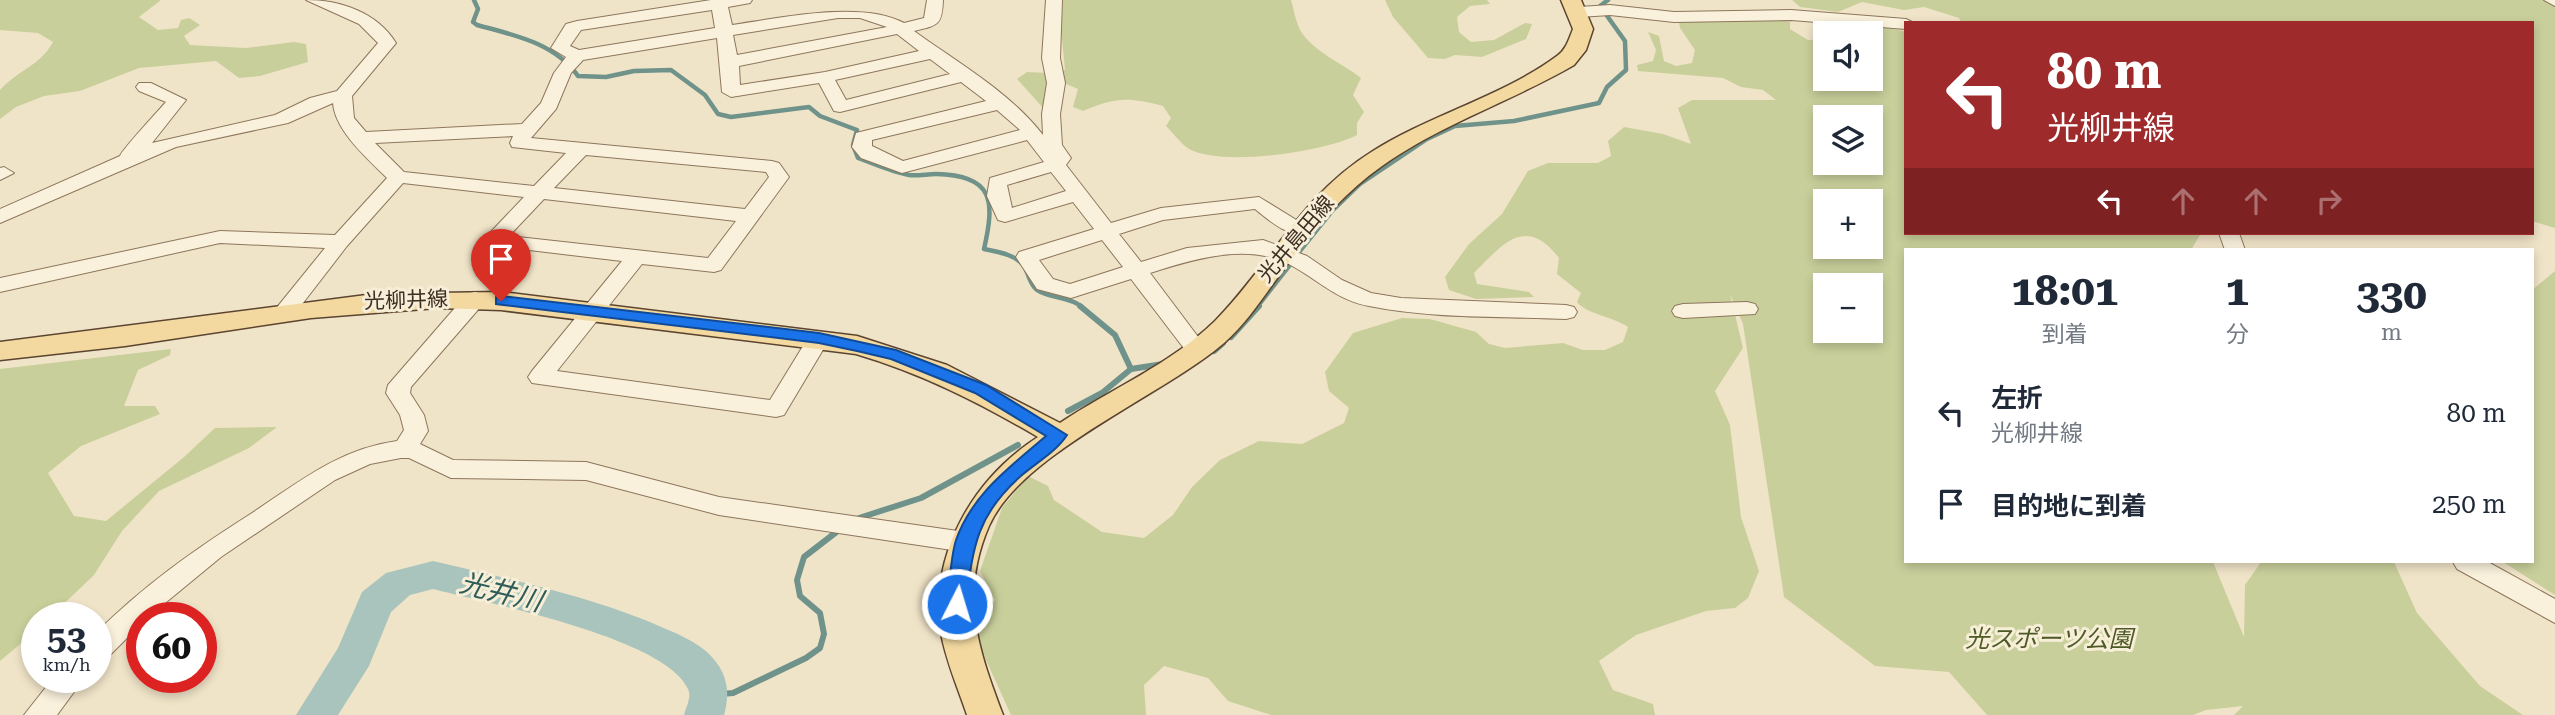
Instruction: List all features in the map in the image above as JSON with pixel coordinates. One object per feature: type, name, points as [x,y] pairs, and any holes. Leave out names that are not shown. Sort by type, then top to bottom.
[{"type":"main road","name":"光井島田線","points":[[1058,435],[1170,371],[1197,350],[1230,321],[1301,229],[1350,179],[1384,153],[1566,60],[1580,41],[1583,29],[1575,6]]},
{"type":"main road","name":"光柳井線","points":[[0,351],[285,311],[406,299],[475,299],[819,338],[896,355],[981,389],[1058,435]]},
{"type":"main road","points":[[985,715],[957,625],[957,584],[965,542],[979,510],[995,489],[1058,435]]},
{"type":"street","points":[[0,217],[111,166],[187,138],[281,119],[316,102],[343,95],[387,43],[383,34],[369,23],[314,0]]},
{"type":"street","points":[[571,61],[560,48],[576,26],[744,0]]},
{"type":"street","points":[[729,62],[930,22],[934,18],[935,0]]},
{"type":"street","points":[[1054,0],[1051,58],[1056,83],[1051,114],[1053,145],[1060,158],[1055,165],[997,182],[998,196],[1005,216],[1077,194]]},
{"type":"street","points":[[719,2],[731,92],[825,77],[934,52]]},
{"type":"street","points":[[1575,6],[1674,18],[1791,15],[1904,24]]},
{"type":"street","points":[[571,61],[838,13],[878,17],[901,29],[1002,103],[1031,133],[1197,350]]},
{"type":"street","points":[[571,61],[549,104],[524,130],[519,143],[772,167],[779,177],[714,265],[635,259],[493,241],[581,149]]},
{"type":"street","points":[[825,77],[840,107],[965,76]]},
{"type":"street","points":[[111,166],[144,141],[176,104],[177,100],[145,87]]},
{"type":"street","points":[[343,95],[345,118],[392,174],[398,177],[749,216]]},
{"type":"street","points":[[1002,103],[863,137],[862,147],[867,154],[902,167],[1031,133]]},
{"type":"street","points":[[363,138],[524,130]]},
{"type":"street","points":[[285,311],[340,242],[398,177]]},
{"type":"street","points":[[1301,229],[1285,223],[1258,203],[1161,214],[1026,257],[1045,284],[1071,291],[1187,254],[1263,246],[1300,261],[1334,285],[1366,299],[1401,305],[1566,312]]},
{"type":"street","points":[[0,285],[85,269],[220,237],[340,242]]},
{"type":"street","points":[[635,259],[540,377],[776,409],[819,338]]},
{"type":"street","points":[[404,449],[416,431],[412,415],[398,393],[400,386],[475,299]]},
{"type":"street","points":[[1683,311],[1747,309]]},
{"type":"street","points":[[112,633],[174,579],[323,473],[387,451],[404,449],[422,452],[440,467],[458,470],[558,467],[585,470],[633,480],[681,498],[719,506],[965,542]]},
{"type":"street","points":[[2468,563],[2555,612]]},
{"type":"street","points":[[39,715],[58,693]]},
{"type":"green space","points":[[0,0],[161,0],[139,17],[158,30],[178,28],[181,20],[189,18],[200,25],[184,36],[190,45],[246,48],[294,42],[306,44],[308,62],[260,76],[239,78],[216,61],[139,68],[80,91],[44,96],[16,107],[0,119],[0,90],[35,63],[53,42],[38,33],[0,30]]},
{"type":"green space","points":[[1063,0],[1291,0],[1298,25],[1308,40],[1361,78],[1353,95],[1364,112],[1357,123],[1357,135],[1298,152],[1225,157],[1204,154],[1186,147],[1166,126],[1171,118],[1163,106],[1122,100],[1083,111],[1073,107],[1078,89],[1064,83],[1044,109],[1017,79],[1027,72],[1049,73],[1065,70],[1061,29]]},
{"type":"green space","points":[[1385,0],[1487,0],[1490,4],[1470,6],[1457,17],[1459,32],[1471,42],[1494,40],[1525,23],[1532,24],[1526,39],[1482,57],[1455,55],[1445,59],[1428,58],[1393,17]]},
{"type":"green space","points":[[1792,0],[2555,0],[2555,228],[2534,222],[2534,21],[1960,21],[1959,18],[1924,7],[1904,10],[1862,2],[1838,12],[1800,7]]},
{"type":"green space","name":"光スポーツ公園","points":[[1771,19],[1790,22],[1790,29],[1808,40],[1813,40],[1813,91],[1883,91],[1883,27],[1904,32],[1904,235],[2200,235],[2192,248],[1904,248],[1904,563],[2213,563],[2244,637],[2245,585],[2260,563],[2394,563],[2417,613],[2480,686],[2523,715],[2234,715],[2243,706],[2206,710],[2193,715],[1987,715],[1949,672],[1875,666],[1784,597],[1743,324],[1730,294],[1743,348],[1715,391],[1730,425],[1741,517],[1759,571],[1748,598],[1735,608],[1706,611],[1636,635],[1599,661],[1613,690],[1653,704],[1655,715],[1271,715],[1228,701],[1208,678],[1164,666],[1144,685],[1146,715],[1011,715],[981,649],[976,617],[995,600],[980,571],[1002,508],[1028,476],[1048,486],[1054,500],[1102,532],[1144,538],[1173,515],[1192,487],[1220,460],[1259,441],[1302,444],[1344,423],[1349,408],[1329,391],[1325,372],[1353,333],[1402,318],[1430,319],[1476,332],[1489,344],[1505,348],[1563,343],[1583,350],[1605,350],[1623,342],[1628,327],[1581,306],[1577,302],[1581,293],[1557,274],[1559,258],[1547,245],[1535,238],[1514,238],[1474,273],[1477,284],[1529,292],[1534,297],[1476,299],[1449,290],[1445,277],[1469,244],[1502,214],[1528,171],[1548,163],[1598,163],[1611,156],[1608,141],[1624,127],[1663,134],[1691,144],[1678,108],[1692,100],[1776,100],[1763,90],[1741,87],[1723,78],[1638,71],[1637,65],[1653,61],[1656,50],[1648,32],[1659,36],[1664,61],[1676,66],[1692,63],[1695,50],[1680,28],[1679,22]]},
{"type":"green space","points":[[2555,271],[2555,595],[2505,563],[2534,563],[2534,288]]},
{"type":"green space","points":[[171,349],[170,355],[138,370],[124,406],[155,406],[160,414],[81,446],[48,473],[74,516],[106,521],[215,428],[277,427],[249,448],[159,491],[122,531],[94,575],[66,602],[21,602],[21,643],[0,661],[0,369]]},
{"type":"waterway","points":[[474,0],[478,9],[473,22],[477,25],[546,48],[569,65],[578,76],[606,77],[634,71],[671,70],[705,95],[718,114],[731,117],[809,107],[820,116],[857,130],[853,145],[858,158],[909,175],[936,174],[970,179],[980,186],[989,204],[984,249],[1006,254],[1020,262],[1037,290],[1082,307]]},
{"type":"waterway","points":[[1299,252],[1332,211],[1360,184],[1427,139],[1455,126],[1514,121],[1599,103],[1607,87],[1626,70],[1625,41],[1600,6],[1608,0]]},
{"type":"waterway","points":[[1257,307],[1289,266]]},
{"type":"waterway","points":[[1080,306],[1115,335],[1131,369]]},
{"type":"waterway","points":[[1231,337],[1259,306]]},
{"type":"waterway","points":[[1214,351],[1223,343]]},
{"type":"waterway","points":[[1131,369],[1163,364]]},
{"type":"waterway","points":[[1068,411],[1102,393],[1131,369]]},
{"type":"waterway","points":[[859,518],[921,498],[1018,445]]},
{"type":"waterway","points":[[710,695],[733,693],[806,658],[820,648],[824,634],[820,613],[800,596],[797,580],[804,557],[839,530]]},
{"type":"waterway","name":"光井川","points":[[316,715],[355,655],[375,603],[399,583],[433,575],[592,615],[660,643],[693,664],[706,682],[710,695],[704,715]]},
{"type":"route","points":[[501,301],[819,338],[857,345],[896,355],[981,389],[1058,435],[995,489],[979,510],[965,542],[957,584],[957,604]]}]
